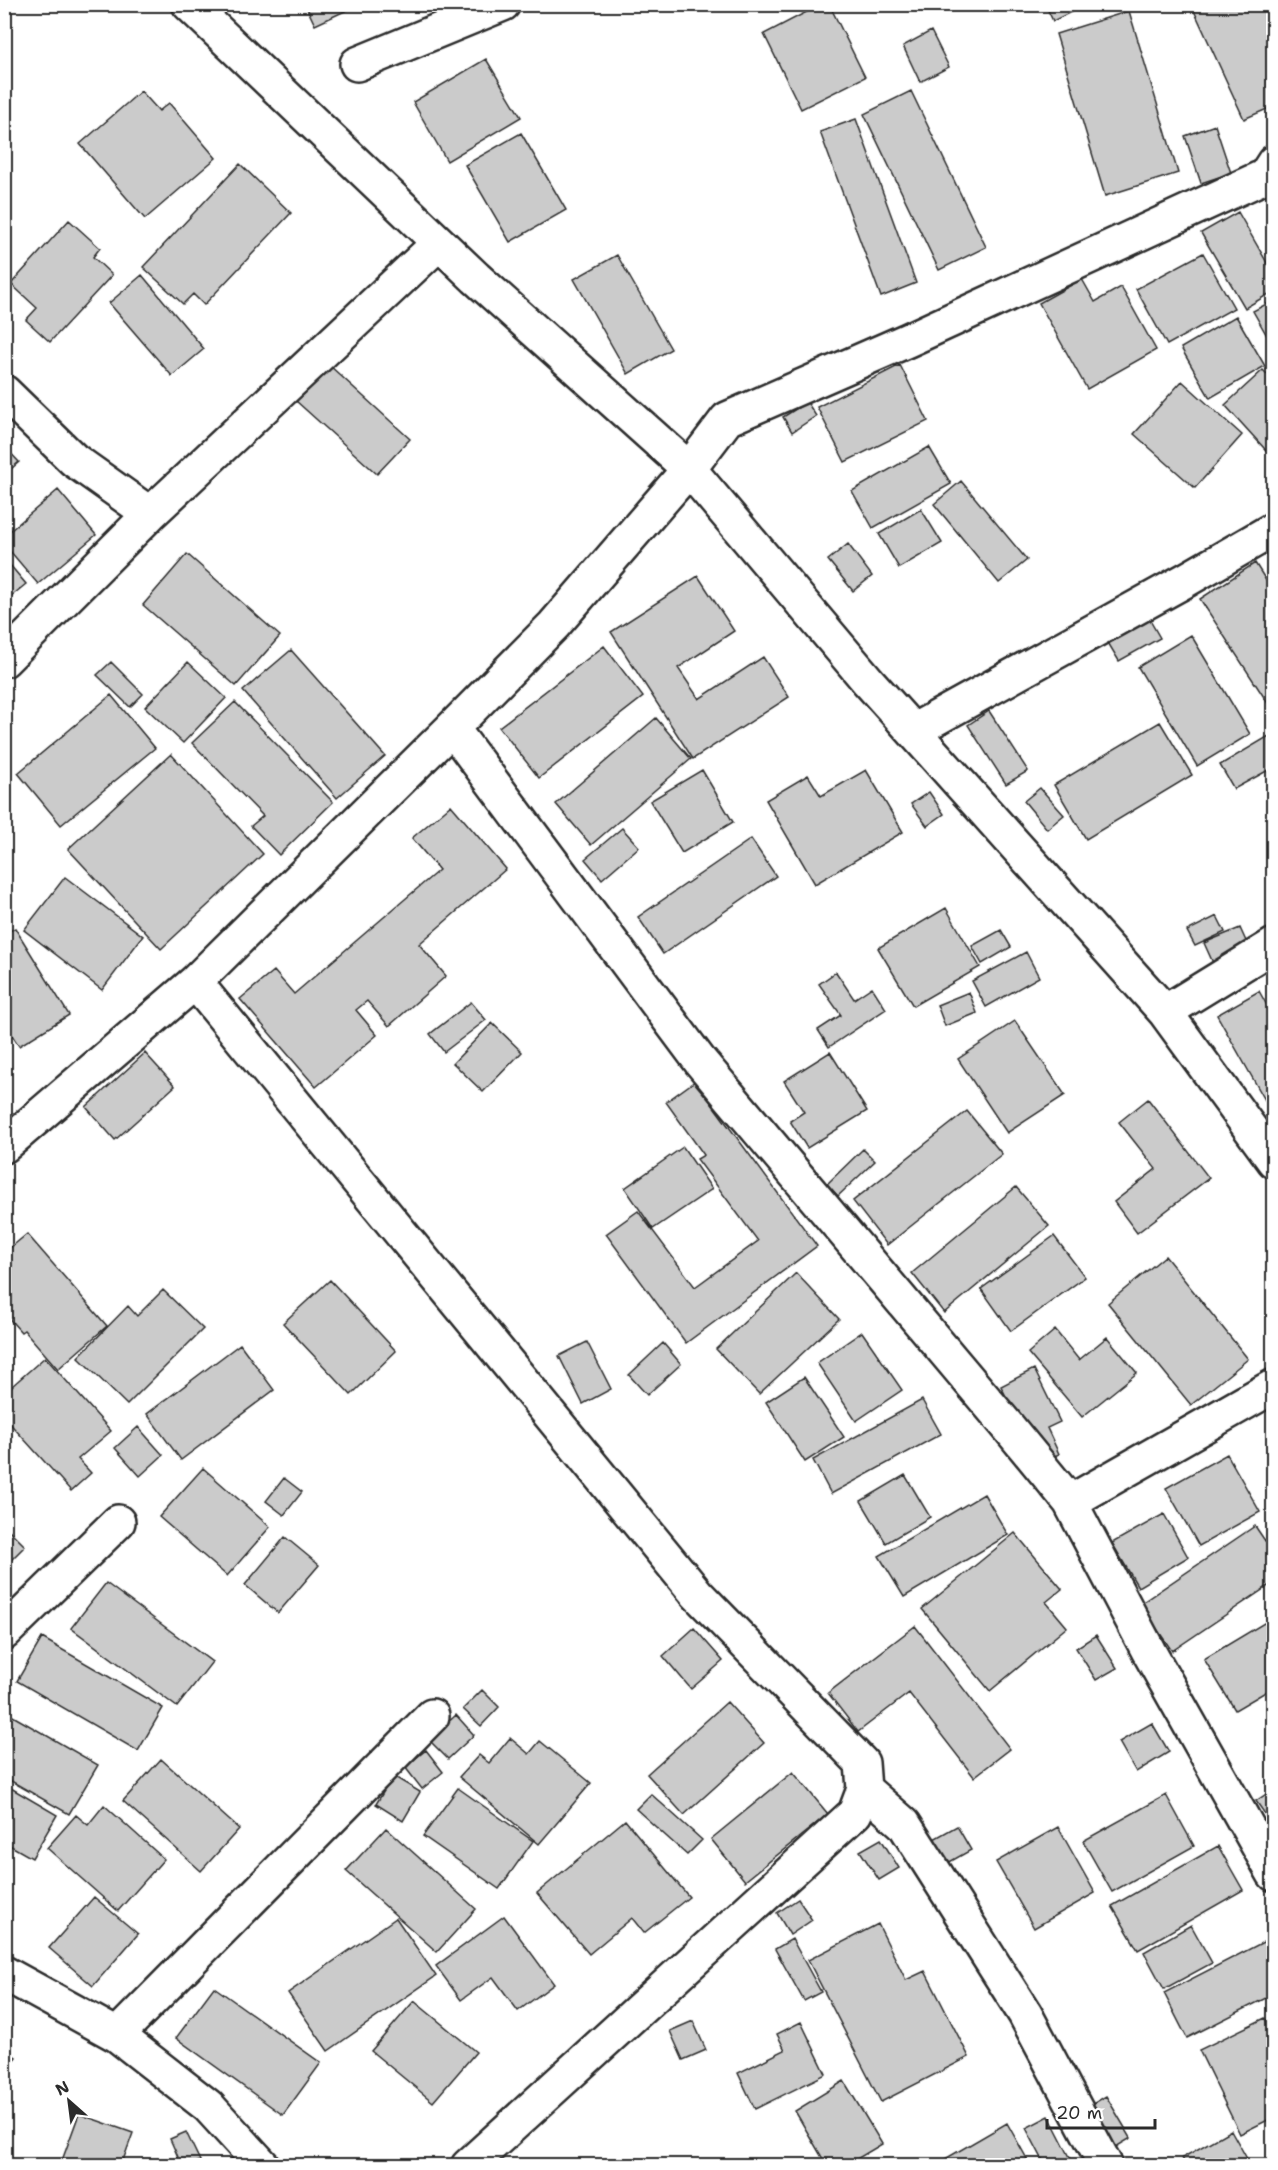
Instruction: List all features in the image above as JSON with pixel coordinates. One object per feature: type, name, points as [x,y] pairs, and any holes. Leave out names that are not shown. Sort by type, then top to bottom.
[{"type":"street","points":[[189,4],[439,243],[689,469],[868,681],[1166,1012],[1274,1161]]},
{"type":"street","points":[[357,64],[503,4]]},
{"type":"street","points":[[4,1146],[195,982],[452,728],[554,625],[689,469],[727,419],[909,340],[1265,176],[1274,162]]},
{"type":"street","points":[[4,660],[150,514],[439,243]]},
{"type":"street","points":[[4,392],[74,460],[150,514]]},
{"type":"street","points":[[913,731],[1176,586],[1274,529]]},
{"type":"street","points":[[452,728],[700,1061],[1070,1502],[1149,1652],[1274,1874]]},
{"type":"street","points":[[1166,1012],[1274,945]]},
{"type":"street","points":[[195,982],[697,1594],[862,1763],[864,1789],[855,1813],[502,2154],[468,2166]]},
{"type":"street","points":[[1070,1502],[1274,1386]]},
{"type":"street","points":[[4,1633],[118,1522]]},
{"type":"street","points":[[117,2035],[432,1716]]},
{"type":"street","points":[[864,1789],[904,1824],[1024,2014],[1106,2166]]},
{"type":"street","points":[[4,1973],[117,2035],[208,2106],[263,2166]]},
{"type":"building","points":[[305,4],[360,4],[315,25]]},
{"type":"building","points":[[822,4],[829,4],[865,77],[801,109],[764,34]]},
{"type":"building","points":[[1045,4],[1087,4],[1053,21]]},
{"type":"building","points":[[1191,4],[1261,4],[1274,32],[1274,106],[1244,119]]},
{"type":"building","points":[[1129,11],[1178,173],[1105,196],[1056,34]]},
{"type":"building","points":[[931,31],[949,67],[920,82],[903,46]]},
{"type":"building","points":[[486,59],[521,117],[447,161],[413,102]]},
{"type":"building","points":[[141,91],[159,111],[169,103],[216,158],[145,219],[80,144]]},
{"type":"building","points":[[911,91],[986,247],[939,270],[864,114]]},
{"type":"building","points":[[856,119],[916,283],[881,297],[820,132]]},
{"type":"building","points":[[1215,125],[1231,173],[1201,183],[1185,136]]},
{"type":"building","points":[[521,133],[566,210],[510,242],[465,165]]},
{"type":"building","points":[[240,164],[291,213],[204,305],[193,294],[183,304],[143,267]]},
{"type":"building","points":[[1238,212],[1274,275],[1274,291],[1245,308],[1201,233]]},
{"type":"building","points":[[69,220],[100,248],[93,257],[112,275],[50,342],[26,320],[37,308],[11,284]]},
{"type":"building","points":[[1203,253],[1234,308],[1167,345],[1136,289]]},
{"type":"building","points":[[617,255],[671,349],[628,374],[574,279]]},
{"type":"building","points":[[142,275],[204,349],[172,376],[109,303]]},
{"type":"building","points":[[1082,279],[1095,302],[1121,287],[1156,350],[1087,389],[1039,303]]},
{"type":"building","points":[[1274,300],[1274,348],[1253,311]]},
{"type":"building","points":[[1236,316],[1265,366],[1210,398],[1181,348]]},
{"type":"building","points":[[329,365],[410,439],[377,474],[296,401]]},
{"type":"building","points":[[900,365],[928,421],[845,462],[817,407]]},
{"type":"building","points":[[1263,370],[1274,381],[1274,459],[1225,405]]},
{"type":"building","points":[[1182,381],[1242,435],[1195,488],[1134,434]]},
{"type":"building","points":[[807,402],[816,416],[792,432],[783,417]]},
{"type":"building","points":[[4,446],[19,462],[4,475]]},
{"type":"building","points":[[929,447],[951,484],[873,528],[852,491]]},
{"type":"building","points":[[961,481],[1027,560],[999,583],[934,504]]},
{"type":"building","points":[[58,490],[96,535],[38,584],[4,544],[4,536]]},
{"type":"building","points":[[921,509],[942,543],[899,568],[879,534]]},
{"type":"building","points":[[848,544],[872,576],[853,591],[828,560]]},
{"type":"building","points":[[187,554],[280,636],[236,686],[143,605]]},
{"type":"building","points":[[4,558],[26,584],[4,602]]},
{"type":"building","points":[[1255,563],[1274,593],[1273,711],[1200,599]]},
{"type":"building","points":[[698,576],[734,631],[678,668],[699,699],[763,657],[789,697],[693,759],[611,632]]},
{"type":"building","points":[[1148,617],[1160,638],[1119,661],[1107,641]]},
{"type":"building","points":[[1191,635],[1250,734],[1197,766],[1138,667]]},
{"type":"building","points":[[604,646],[643,697],[539,778],[499,727]]},
{"type":"building","points":[[291,650],[385,756],[337,798],[243,691]]},
{"type":"building","points":[[111,662],[143,694],[130,707],[97,675]]},
{"type":"building","points":[[188,662],[226,698],[183,743],[145,707]]},
{"type":"building","points":[[111,695],[155,748],[61,825],[18,773]]},
{"type":"building","points":[[235,702],[333,802],[279,855],[251,826],[263,816],[192,743]]},
{"type":"building","points":[[989,711],[1028,771],[1006,784],[968,725]]},
{"type":"building","points":[[656,718],[691,759],[591,845],[556,804]]},
{"type":"building","points":[[1160,722],[1192,775],[1086,839],[1054,785]]},
{"type":"building","points":[[1274,733],[1274,767],[1234,789],[1220,765]]},
{"type":"building","points":[[171,754],[263,854],[161,949],[68,849]]},
{"type":"building","points":[[702,770],[733,822],[682,853],[650,801]]},
{"type":"building","points":[[866,770],[903,832],[815,884],[766,800],[808,775],[821,796]]},
{"type":"building","points":[[1040,788],[1064,815],[1047,829],[1024,801]]},
{"type":"building","points":[[929,792],[944,814],[927,826],[911,804]]},
{"type":"building","points":[[451,805],[506,869],[419,944],[446,976],[389,1026],[367,1001],[356,1010],[377,1035],[316,1087],[240,999],[274,971],[294,994],[439,870],[412,838]]},
{"type":"building","points":[[622,828],[639,847],[602,879],[585,859]]},
{"type":"building","points":[[751,839],[776,876],[663,954],[638,917]]},
{"type":"building","points":[[65,877],[143,936],[102,990],[24,930]]},
{"type":"building","points":[[946,908],[980,967],[913,1006],[878,948]]},
{"type":"building","points":[[1217,916],[1225,932],[1195,946],[1187,931]]},
{"type":"building","points":[[15,928],[69,1015],[19,1046],[4,1023],[4,934]]},
{"type":"building","points":[[1240,928],[1250,950],[1214,965],[1204,943]]},
{"type":"building","points":[[1001,930],[1011,947],[982,964],[972,946]]},
{"type":"building","points":[[1026,952],[1039,977],[986,1007],[972,981]]},
{"type":"building","points":[[836,972],[854,999],[872,987],[886,1009],[829,1047],[818,1030],[841,1015],[819,984]]},
{"type":"building","points":[[1259,991],[1274,1018],[1274,1116],[1217,1015]]},
{"type":"building","points":[[969,992],[977,1013],[945,1026],[937,1005]]},
{"type":"building","points":[[471,1002],[486,1020],[444,1052],[430,1034]]},
{"type":"building","points":[[1015,1021],[1065,1095],[1007,1133],[958,1059]]},
{"type":"building","points":[[492,1023],[522,1052],[483,1092],[453,1063]]},
{"type":"building","points":[[830,1052],[867,1111],[807,1148],[790,1121],[804,1112],[784,1081]]},
{"type":"building","points":[[145,1053],[175,1086],[115,1140],[86,1107]]},
{"type":"building","points":[[695,1081],[817,1246],[686,1343],[606,1234],[638,1211],[695,1287],[758,1241],[697,1159],[704,1155],[666,1102]]},
{"type":"building","points":[[1148,1099],[1209,1178],[1137,1233],[1114,1202],[1156,1169],[1119,1122]]},
{"type":"building","points":[[967,1111],[1002,1154],[887,1245],[853,1201]]},
{"type":"building","points":[[683,1147],[712,1189],[653,1229],[625,1188]]},
{"type":"building","points":[[863,1149],[875,1161],[838,1196],[827,1184]]},
{"type":"building","points":[[1016,1187],[1049,1226],[944,1313],[912,1273]]},
{"type":"building","points":[[27,1234],[107,1326],[58,1369],[24,1330],[21,1332],[4,1313],[4,1253]]},
{"type":"building","points":[[1054,1236],[1085,1277],[1011,1331],[981,1289]]},
{"type":"building","points":[[1165,1256],[1248,1359],[1191,1405],[1108,1303]]},
{"type":"building","points":[[796,1273],[839,1319],[759,1394],[716,1349]]},
{"type":"building","points":[[330,1280],[396,1351],[351,1395],[283,1323]]},
{"type":"building","points":[[163,1290],[203,1329],[127,1405],[78,1357],[128,1306],[137,1316]]},
{"type":"building","points":[[1055,1330],[1079,1360],[1107,1337],[1137,1373],[1082,1417],[1028,1353]]},
{"type":"building","points":[[862,1332],[902,1390],[856,1421],[817,1363]]},
{"type":"building","points":[[587,1342],[611,1389],[583,1404],[559,1356]]},
{"type":"building","points":[[663,1343],[681,1364],[647,1395],[629,1375]]},
{"type":"building","points":[[240,1344],[274,1390],[181,1460],[147,1414]]},
{"type":"building","points":[[45,1357],[111,1431],[78,1459],[91,1473],[71,1491],[4,1417],[4,1393]]},
{"type":"building","points":[[1034,1369],[1060,1422],[1047,1428],[1059,1454],[1046,1460],[1025,1436],[1001,1386]]},
{"type":"building","points":[[804,1377],[844,1437],[805,1462],[766,1402]]},
{"type":"building","points":[[922,1400],[941,1434],[831,1494],[813,1460]]},
{"type":"building","points":[[138,1427],[163,1455],[140,1476],[115,1448]]},
{"type":"building","points":[[1227,1454],[1260,1512],[1199,1546],[1166,1488]]},
{"type":"building","points":[[203,1468],[270,1527],[227,1576],[159,1517]]},
{"type":"building","points":[[905,1475],[930,1517],[886,1543],[861,1501]]},
{"type":"building","points":[[284,1478],[302,1492],[284,1515],[266,1501]]},
{"type":"building","points":[[984,1494],[1008,1535],[904,1597],[879,1556]]},
{"type":"building","points":[[1164,1514],[1188,1557],[1138,1587],[1112,1543]]},
{"type":"building","points":[[4,1525],[25,1546],[4,1567]]},
{"type":"building","points":[[1255,1526],[1274,1554],[1274,1582],[1172,1651],[1140,1604]]},
{"type":"building","points":[[1015,1533],[1062,1589],[1046,1602],[1067,1627],[990,1691],[922,1609]]},
{"type":"building","points":[[285,1537],[319,1565],[278,1613],[245,1585]]},
{"type":"building","points":[[106,1583],[212,1662],[177,1707],[71,1628]]},
{"type":"building","points":[[1274,1617],[1274,1687],[1235,1710],[1204,1659]]},
{"type":"building","points":[[915,1626],[1010,1749],[974,1777],[909,1693],[858,1732],[828,1693]]},
{"type":"building","points":[[694,1628],[723,1661],[691,1689],[663,1656]]},
{"type":"building","points":[[1096,1635],[1117,1668],[1096,1680],[1076,1648]]},
{"type":"building","points":[[42,1638],[163,1708],[138,1751],[17,1681]]},
{"type":"building","points":[[482,1690],[499,1707],[481,1726],[463,1709]]},
{"type":"building","points":[[727,1702],[764,1743],[684,1815],[647,1774]]},
{"type":"building","points":[[4,1711],[98,1765],[69,1814],[4,1777]]},
{"type":"building","points":[[456,1715],[474,1735],[448,1759],[429,1740]]},
{"type":"building","points":[[1152,1723],[1169,1752],[1136,1772],[1119,1742]]},
{"type":"building","points":[[510,1738],[529,1754],[540,1741],[591,1783],[539,1844],[459,1777],[479,1755],[489,1763]]},
{"type":"building","points":[[426,1750],[443,1772],[422,1789],[405,1767]]},
{"type":"building","points":[[161,1759],[239,1829],[201,1871],[123,1801]]},
{"type":"building","points":[[793,1772],[828,1814],[745,1881],[711,1839]]},
{"type":"building","points":[[393,1776],[420,1792],[403,1821],[376,1804]]},
{"type":"building","points":[[4,1784],[57,1815],[32,1858],[4,1842]]},
{"type":"building","points":[[458,1788],[533,1841],[499,1889],[423,1836]]},
{"type":"building","points":[[1274,1789],[1274,1827],[1256,1801]]},
{"type":"building","points":[[651,1794],[702,1840],[687,1855],[636,1809]]},
{"type":"building","points":[[1166,1795],[1194,1846],[1112,1892],[1083,1841]]},
{"type":"building","points":[[104,1805],[164,1859],[118,1911],[47,1848],[76,1815],[88,1825]]},
{"type":"building","points":[[625,1820],[689,1897],[644,1933],[632,1918],[589,1954],[537,1893]]},
{"type":"building","points":[[957,1826],[971,1850],[946,1864],[932,1840]]},
{"type":"building","points":[[1058,1827],[1095,1893],[1034,1928],[996,1862]]},
{"type":"building","points":[[386,1828],[476,1909],[437,1952],[346,1871]]},
{"type":"building","points":[[881,1839],[899,1868],[879,1880],[860,1851]]},
{"type":"building","points":[[1218,1846],[1243,1890],[1138,1950],[1112,1906]]},
{"type":"building","points":[[94,1897],[138,1934],[93,1986],[49,1948]]},
{"type":"building","points":[[798,1899],[812,1920],[790,1935],[777,1913]]},
{"type":"building","points":[[504,1916],[554,1984],[518,2011],[493,1977],[461,2000],[436,1966]]},
{"type":"building","points":[[396,1918],[436,1976],[328,2051],[288,1993]]},
{"type":"building","points":[[878,1924],[906,1980],[925,1971],[969,2057],[881,2102],[808,1960]]},
{"type":"building","points":[[1191,1925],[1212,1963],[1164,1989],[1144,1952]]},
{"type":"building","points":[[792,1939],[821,1992],[804,2001],[775,1949]]},
{"type":"building","points":[[1269,1939],[1274,1949],[1274,1994],[1187,2038],[1164,1993]]},
{"type":"building","points":[[214,1987],[321,2063],[283,2115],[176,2038]]},
{"type":"building","points":[[414,2001],[476,2052],[433,2102],[371,2051]]},
{"type":"building","points":[[1265,2018],[1274,2035],[1274,2117],[1240,2134],[1199,2050]]},
{"type":"building","points":[[693,2021],[706,2050],[683,2060],[670,2031]]},
{"type":"building","points":[[801,2022],[826,2074],[755,2109],[738,2073],[785,2050],[777,2034]]},
{"type":"building","points":[[4,2049],[16,2057],[4,2074]]},
{"type":"building","points":[[844,2081],[882,2144],[845,2166],[827,2166],[795,2111]]},
{"type":"building","points":[[1106,2096],[1131,2138],[1109,2151],[1084,2109]]},
{"type":"building","points":[[79,2114],[133,2133],[121,2166],[60,2166]]},
{"type":"building","points":[[1049,2116],[1072,2161],[1063,2166],[1046,2166],[1026,2128]]},
{"type":"building","points":[[1007,2123],[1031,2166],[933,2166]]},
{"type":"building","points":[[1231,2130],[1251,2166],[1187,2166],[1182,2158]]},
{"type":"building","points":[[186,2132],[200,2161],[190,2166],[182,2166],[170,2139]]}]
